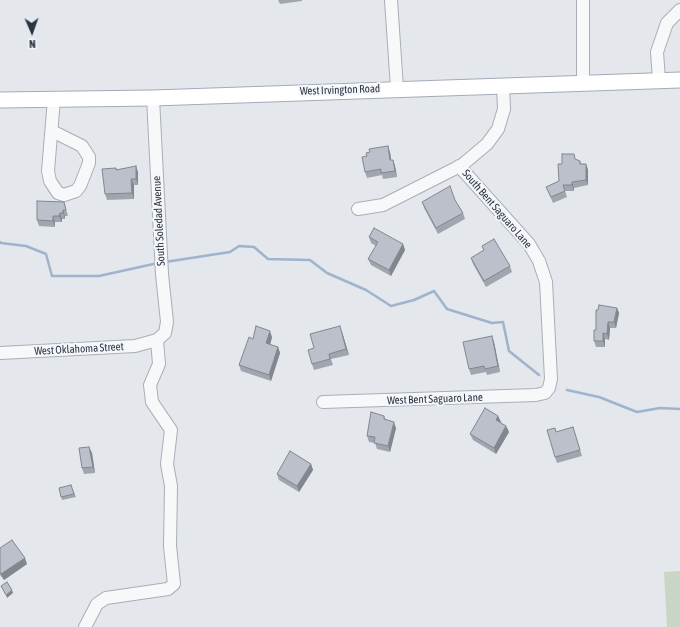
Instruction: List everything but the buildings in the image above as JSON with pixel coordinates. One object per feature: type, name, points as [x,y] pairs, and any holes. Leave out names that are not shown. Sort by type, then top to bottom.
[{"type":"main road","name":"West Irvington Road","points":[[0,100],[153,98],[397,88],[680,80]]},
{"type":"street","points":[[390,0],[397,88]]},
{"type":"street","points":[[583,0],[583,83]]},
{"type":"street","points":[[659,80],[657,52],[667,23],[680,10]]},
{"type":"street","points":[[358,209],[384,205],[460,166],[487,144],[498,129],[504,109],[503,85]]},
{"type":"street","name":"South Soledad Avenue","points":[[153,98],[162,274],[167,322],[165,333],[157,340]]},
{"type":"street","points":[[52,131],[82,146],[89,157],[89,163],[80,186],[76,191],[64,195],[58,193],[50,180],[47,160],[52,131],[54,99]]},
{"type":"street","name":"South Bent Saguaro Lane","points":[[460,166],[529,244],[539,261],[546,282],[550,350],[551,384],[546,391]]},
{"type":"street","points":[[85,627],[97,604],[106,598],[162,590],[174,584],[170,546],[171,486],[167,464],[171,430],[152,402],[150,385],[159,364],[157,340]]},
{"type":"street","name":"West Oklahoma Street","points":[[0,353],[135,346],[157,340]]},
{"type":"street","name":"West Bent Saguaro Lane","points":[[323,402],[536,395],[546,391]]},
{"type":"green space","points":[[680,571],[680,627],[667,627],[664,572]]},
{"type":"waterway","points":[[0,242],[26,246],[46,254],[52,276],[99,276],[158,263]]},
{"type":"waterway","points":[[165,262],[230,252],[239,246],[254,247],[268,259],[310,260],[327,273],[366,290],[391,306],[414,300],[434,291],[447,309],[492,323],[503,322],[509,351],[539,375]]},
{"type":"waterway","points":[[567,390],[599,397],[637,412],[660,408],[680,409]]}]
